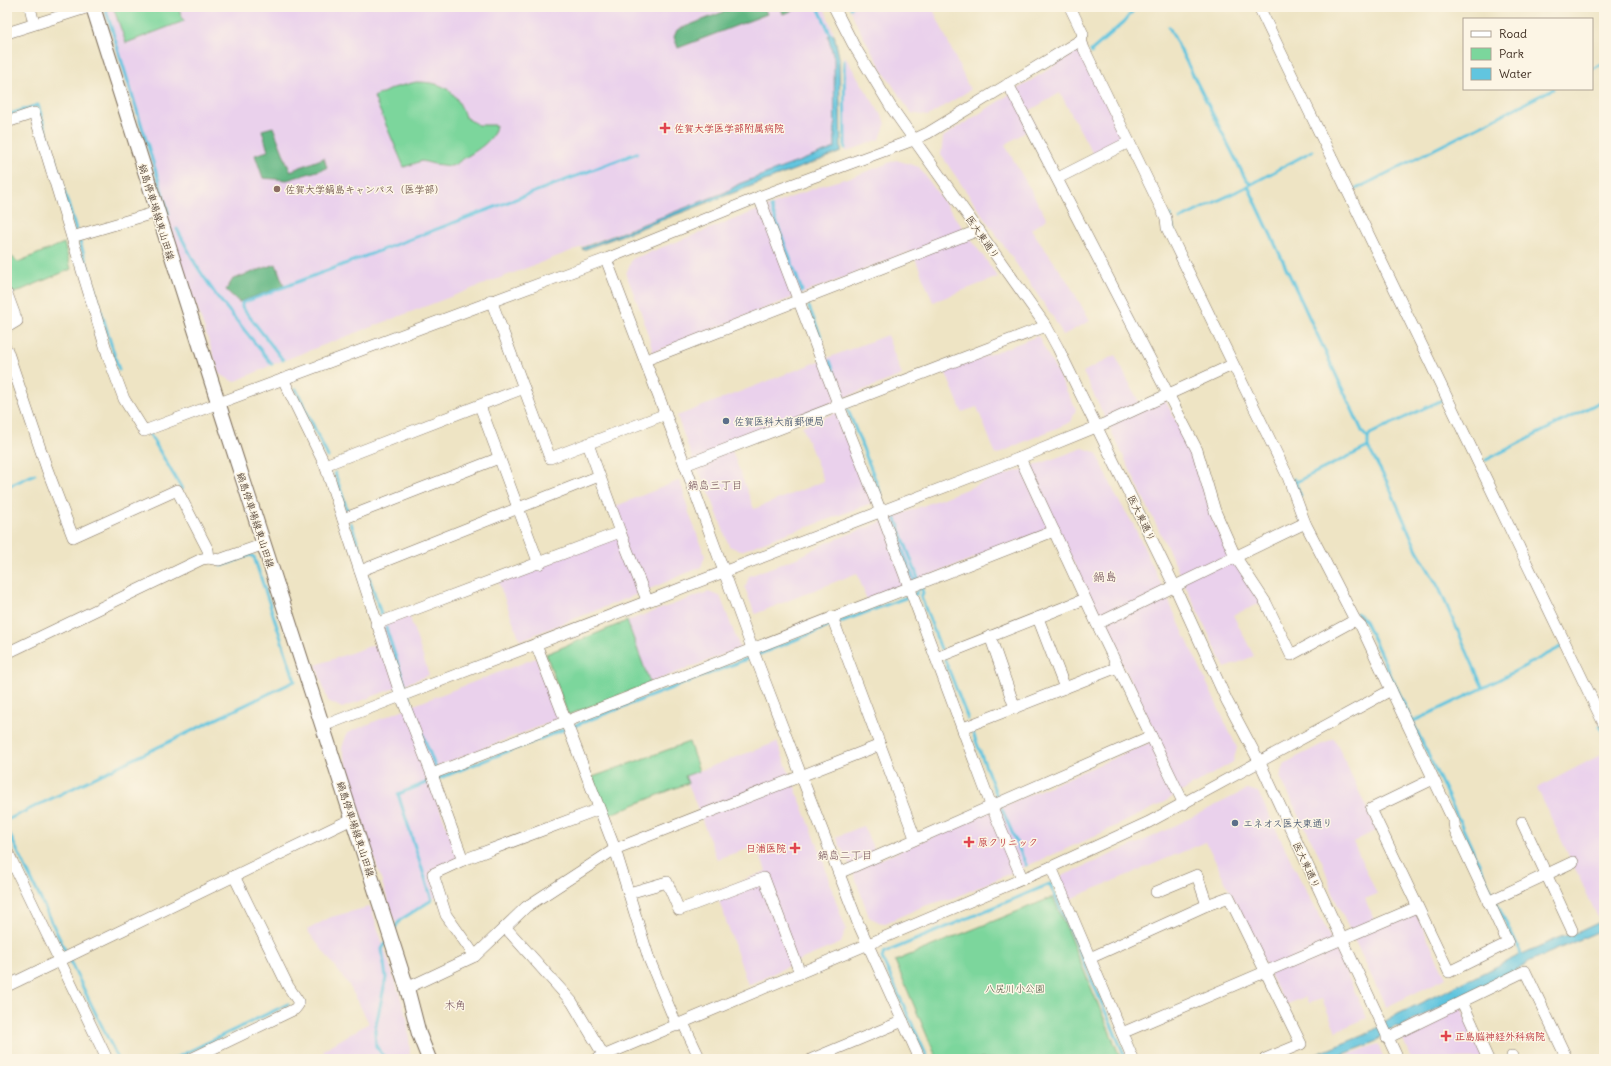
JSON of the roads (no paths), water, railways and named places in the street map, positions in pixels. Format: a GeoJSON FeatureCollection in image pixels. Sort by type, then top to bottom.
{"type":"FeatureCollection","features":[{"type":"Feature","properties":{"kind":"main road","name":"鍋島停車場線東山田線"},"geometry":{"type":"LineString","coordinates":[[93,7],[157,212],[407,988],[419,1034],[429,1059]]}},
{"type":"Feature","properties":{"kind":"main road","name":"鍋島停車場線東山田線"},"geometry":{"type":"LineString","coordinates":[[417,1059],[419,1034]]}},
{"type":"Feature","properties":{"kind":"street"},"geometry":{"type":"LineString","coordinates":[[30,7],[34,24]]}},
{"type":"Feature","properties":{"kind":"street"},"geometry":{"type":"LineString","coordinates":[[7,33],[89,7]]}},
{"type":"Feature","properties":{"kind":"street","name":"医大東通り"},"geometry":{"type":"LineString","coordinates":[[834,7],[852,44],[887,101],[913,140],[979,230],[1046,326],[1098,426],[1227,701],[1260,763],[1398,1059]]}},
{"type":"Feature","properties":{"kind":"street"},"geometry":{"type":"LineString","coordinates":[[1070,7],[1083,34],[1081,40],[1084,49],[1166,218],[1167,228],[1232,365],[1288,478],[1305,523],[1355,620],[1361,626],[1454,822],[1455,830],[1492,900],[1508,943],[1449,972],[1371,809],[1433,779]]}},
{"type":"Feature","properties":{"kind":"street"},"geometry":{"type":"LineString","coordinates":[[1259,7],[1604,724]]}},
{"type":"Feature","properties":{"kind":"street"},"geometry":{"type":"LineString","coordinates":[[7,122],[34,114],[109,359],[124,399],[144,431],[491,300],[606,259],[758,197],[913,140],[928,133],[1081,40]]}},
{"type":"Feature","properties":{"kind":"street"},"geometry":{"type":"LineString","coordinates":[[1008,84],[1058,178],[1197,450],[1215,511],[1235,556],[1266,603],[1291,655],[1355,620]]}},
{"type":"Feature","properties":{"kind":"street"},"geometry":{"type":"LineString","coordinates":[[1058,178],[1129,142]]}},
{"type":"Feature","properties":{"kind":"street"},"geometry":{"type":"LineString","coordinates":[[758,197],[881,512],[914,589],[936,658],[992,805],[1022,878]]}},
{"type":"Feature","properties":{"kind":"street"},"geometry":{"type":"LineString","coordinates":[[72,237],[157,212]]}},
{"type":"Feature","properties":{"kind":"street"},"geometry":{"type":"LineString","coordinates":[[646,360],[979,230]]}},
{"type":"Feature","properties":{"kind":"street"},"geometry":{"type":"LineString","coordinates":[[606,259],[646,360],[754,653],[858,923],[869,944],[920,1059]]}},
{"type":"Feature","properties":{"kind":"street"},"geometry":{"type":"LineString","coordinates":[[7,294],[17,321],[7,327]]}},
{"type":"Feature","properties":{"kind":"street"},"geometry":{"type":"LineString","coordinates":[[491,300],[550,458],[666,414]]}},
{"type":"Feature","properties":{"kind":"street"},"geometry":{"type":"LineString","coordinates":[[685,465],[1046,326]]}},
{"type":"Feature","properties":{"kind":"street"},"geometry":{"type":"LineString","coordinates":[[7,350],[47,469],[73,537],[177,490],[208,550],[209,558]]}},
{"type":"Feature","properties":{"kind":"street"},"geometry":{"type":"LineString","coordinates":[[323,726],[647,600],[724,572],[1020,458],[1098,426],[1232,365]]}},
{"type":"Feature","properties":{"kind":"street"},"geometry":{"type":"LineString","coordinates":[[283,379],[325,466],[344,518],[376,624],[401,696],[463,860]]}},
{"type":"Feature","properties":{"kind":"street"},"geometry":{"type":"LineString","coordinates":[[325,466],[524,388]]}},
{"type":"Feature","properties":{"kind":"street"},"geometry":{"type":"LineString","coordinates":[[480,406],[539,564]]}},
{"type":"Feature","properties":{"kind":"street"},"geometry":{"type":"LineString","coordinates":[[588,444],[647,600]]}},
{"type":"Feature","properties":{"kind":"street"},"geometry":{"type":"LineString","coordinates":[[344,518],[499,458]]}},
{"type":"Feature","properties":{"kind":"street"},"geometry":{"type":"LineString","coordinates":[[1020,458],[1097,624],[1184,804]]}},
{"type":"Feature","properties":{"kind":"street"},"geometry":{"type":"LineString","coordinates":[[360,571],[599,476]]}},
{"type":"Feature","properties":{"kind":"street"},"geometry":{"type":"LineString","coordinates":[[1097,624],[1305,523]]}},
{"type":"Feature","properties":{"kind":"street"},"geometry":{"type":"LineString","coordinates":[[433,778],[834,622],[1054,531]]}},
{"type":"Feature","properties":{"kind":"street"},"geometry":{"type":"LineString","coordinates":[[376,624],[539,564],[620,532]]}},
{"type":"Feature","properties":{"kind":"street"},"geometry":{"type":"LineString","coordinates":[[7,653],[202,559],[209,558],[219,560],[264,544]]}},
{"type":"Feature","properties":{"kind":"street"},"geometry":{"type":"LineString","coordinates":[[936,658],[1086,599]]}},
{"type":"Feature","properties":{"kind":"street"},"geometry":{"type":"LineString","coordinates":[[1038,618],[1065,688]]}},
{"type":"Feature","properties":{"kind":"street"},"geometry":{"type":"LineString","coordinates":[[834,622],[914,838]]}},
{"type":"Feature","properties":{"kind":"street"},"geometry":{"type":"LineString","coordinates":[[990,636],[1015,708]]}},
{"type":"Feature","properties":{"kind":"street"},"geometry":{"type":"LineString","coordinates":[[536,644],[615,849],[649,959],[680,1024],[700,1059]]}},
{"type":"Feature","properties":{"kind":"street"},"geometry":{"type":"LineString","coordinates":[[963,728],[1118,667]]}},
{"type":"Feature","properties":{"kind":"street"},"geometry":{"type":"LineString","coordinates":[[506,928],[572,1002],[600,1057],[1051,867],[1149,822],[1260,763],[1391,690]]}},
{"type":"Feature","properties":{"kind":"street"},"geometry":{"type":"LineString","coordinates":[[839,873],[914,838],[1151,736]]}},
{"type":"Feature","properties":{"kind":"street"},"geometry":{"type":"LineString","coordinates":[[407,988],[475,956],[506,928],[526,907],[615,849],[880,745]]}},
{"type":"Feature","properties":{"kind":"street"},"geometry":{"type":"LineString","coordinates":[[475,956],[446,915],[433,874],[463,860],[599,808]]}},
{"type":"Feature","properties":{"kind":"street"},"geometry":{"type":"LineString","coordinates":[[7,986],[352,819]]}},
{"type":"Feature","properties":{"kind":"street"},"geometry":{"type":"LineString","coordinates":[[1522,822],[1572,930]]}},
{"type":"Feature","properties":{"kind":"street"},"geometry":{"type":"LineString","coordinates":[[7,851],[107,1059]]}},
{"type":"Feature","properties":{"kind":"street"},"geometry":{"type":"LineString","coordinates":[[1492,900],[1573,862]]}},
{"type":"Feature","properties":{"kind":"street"},"geometry":{"type":"LineString","coordinates":[[1051,867],[1133,1059]]}},
{"type":"Feature","properties":{"kind":"street"},"geometry":{"type":"LineString","coordinates":[[1156,892],[1197,875],[1208,905]]}},
{"type":"Feature","properties":{"kind":"street"},"geometry":{"type":"LineString","coordinates":[[191,1059],[295,1009],[298,1005],[298,1001],[288,986],[234,876]]}},
{"type":"Feature","properties":{"kind":"street"},"geometry":{"type":"LineString","coordinates":[[629,893],[667,882],[679,910],[764,878],[800,973]]}},
{"type":"Feature","properties":{"kind":"street"},"geometry":{"type":"LineString","coordinates":[[1090,958],[1229,897],[1300,1044],[1265,1059]]}},
{"type":"Feature","properties":{"kind":"street"},"geometry":{"type":"LineString","coordinates":[[1122,1033],[1417,907]]}},
{"type":"Feature","properties":{"kind":"street"},"geometry":{"type":"LineString","coordinates":[[1387,1037],[1525,971],[1567,1059]]}},
{"type":"Feature","properties":{"kind":"street"},"geometry":{"type":"LineString","coordinates":[[1462,1002],[1488,1059]]}},
{"type":"Feature","properties":{"kind":"street"},"geometry":{"type":"LineString","coordinates":[[812,1059],[903,1021]]}},
{"type":"Feature","properties":{"kind":"water"},"geometry":{"type":"Polygon","coordinates":[[[834,34],[839,57],[841,152],[583,250],[582,248],[726,192],[739,184],[835,148],[834,58],[828,36],[834,34]]]}},
{"type":"Feature","properties":{"kind":"water"},"geometry":{"type":"Polygon","coordinates":[[[1604,920],[1604,929],[1528,962],[1526,965],[1399,1027],[1395,1026],[1375,1042],[1331,1059],[1305,1059],[1369,1033],[1398,1014],[1520,955],[1558,938],[1581,931],[1604,920]]]}},
{"type":"Feature","properties":{"kind":"waterway"},"geometry":{"type":"LineString","coordinates":[[105,7],[169,214]]}},
{"type":"Feature","properties":{"kind":"waterway"},"geometry":{"type":"LineString","coordinates":[[818,7],[832,38]]}},
{"type":"Feature","properties":{"kind":"waterway"},"geometry":{"type":"LineString","coordinates":[[1092,53],[1091,51],[1124,22],[1136,7]]}},
{"type":"Feature","properties":{"kind":"waterway"},"geometry":{"type":"LineString","coordinates":[[1169,27],[1245,178],[1251,184]]}},
{"type":"Feature","properties":{"kind":"waterway"},"geometry":{"type":"LineString","coordinates":[[844,61],[845,148]]}},
{"type":"Feature","properties":{"kind":"waterway"},"geometry":{"type":"LineString","coordinates":[[1593,68],[1604,63]]}},
{"type":"Feature","properties":{"kind":"waterway"},"geometry":{"type":"LineString","coordinates":[[1356,189],[1551,90]]}},
{"type":"Feature","properties":{"kind":"waterway"},"geometry":{"type":"LineString","coordinates":[[7,115],[38,105],[76,230]]}},
{"type":"Feature","properties":{"kind":"waterway"},"geometry":{"type":"LineString","coordinates":[[1180,219],[1248,186],[1312,151]]}},
{"type":"Feature","properties":{"kind":"waterway"},"geometry":{"type":"LineString","coordinates":[[283,360],[242,307],[242,303],[637,153]]}},
{"type":"Feature","properties":{"kind":"waterway"},"geometry":{"type":"LineString","coordinates":[[1248,186],[1363,433],[1368,438]]}},
{"type":"Feature","properties":{"kind":"waterway"},"geometry":{"type":"LineString","coordinates":[[771,207],[802,291]]}},
{"type":"Feature","properties":{"kind":"waterway"},"geometry":{"type":"LineString","coordinates":[[1170,215],[1174,233]]}},
{"type":"Feature","properties":{"kind":"waterway"},"geometry":{"type":"LineString","coordinates":[[177,229],[196,265],[216,295],[272,364]]}},
{"type":"Feature","properties":{"kind":"waterway"},"geometry":{"type":"LineString","coordinates":[[80,242],[119,370]]}},
{"type":"Feature","properties":{"kind":"waterway"},"geometry":{"type":"LineString","coordinates":[[809,307],[822,339]]}},
{"type":"Feature","properties":{"kind":"waterway"},"geometry":{"type":"LineString","coordinates":[[7,320],[11,318],[11,316]]}},
{"type":"Feature","properties":{"kind":"waterway"},"geometry":{"type":"LineString","coordinates":[[830,361],[842,395]]}},
{"type":"Feature","properties":{"kind":"waterway"},"geometry":{"type":"LineString","coordinates":[[296,389],[328,457]]}},
{"type":"Feature","properties":{"kind":"waterway"},"geometry":{"type":"LineString","coordinates":[[1296,482],[1368,447],[1368,438],[1370,434],[1444,399]]}},
{"type":"Feature","properties":{"kind":"waterway"},"geometry":{"type":"LineString","coordinates":[[1486,460],[1604,400]]}},
{"type":"Feature","properties":{"kind":"waterway"},"geometry":{"type":"LineString","coordinates":[[848,410],[881,494]]}},
{"type":"Feature","properties":{"kind":"waterway"},"geometry":{"type":"LineString","coordinates":[[149,433],[182,489]]}},
{"type":"Feature","properties":{"kind":"waterway"},"geometry":{"type":"LineString","coordinates":[[1368,447],[1387,482],[1417,550],[1439,588],[1483,688]]}},
{"type":"Feature","properties":{"kind":"waterway"},"geometry":{"type":"LineString","coordinates":[[335,473],[347,510]]}},
{"type":"Feature","properties":{"kind":"waterway"},"geometry":{"type":"LineString","coordinates":[[7,487],[35,474]]}},
{"type":"Feature","properties":{"kind":"waterway"},"geometry":{"type":"LineString","coordinates":[[1294,479],[1301,496]]}},
{"type":"Feature","properties":{"kind":"waterway"},"geometry":{"type":"LineString","coordinates":[[896,519],[919,581]]}},
{"type":"Feature","properties":{"kind":"waterway"},"geometry":{"type":"LineString","coordinates":[[351,523],[364,561]]}},
{"type":"Feature","properties":{"kind":"waterway"},"geometry":{"type":"LineString","coordinates":[[837,623],[916,594],[918,590],[892,523]]}},
{"type":"Feature","properties":{"kind":"waterway"},"geometry":{"type":"LineString","coordinates":[[7,820],[295,681],[254,557],[250,555],[221,566]]}},
{"type":"Feature","properties":{"kind":"waterway"},"geometry":{"type":"LineString","coordinates":[[369,577],[381,614]]}},
{"type":"Feature","properties":{"kind":"waterway"},"geometry":{"type":"LineString","coordinates":[[921,586],[923,593],[921,597],[941,649]]}},
{"type":"Feature","properties":{"kind":"waterway"},"geometry":{"type":"LineString","coordinates":[[1357,613],[1365,621],[1494,897]]}},
{"type":"Feature","properties":{"kind":"waterway"},"geometry":{"type":"LineString","coordinates":[[757,655],[832,625]]}},
{"type":"Feature","properties":{"kind":"waterway"},"geometry":{"type":"LineString","coordinates":[[386,628],[414,712],[436,769]]}},
{"type":"Feature","properties":{"kind":"waterway"},"geometry":{"type":"LineString","coordinates":[[1412,722],[1483,688],[1563,646]]}},
{"type":"Feature","properties":{"kind":"waterway"},"geometry":{"type":"LineString","coordinates":[[571,727],[752,657]]}},
{"type":"Feature","properties":{"kind":"waterway"},"geometry":{"type":"LineString","coordinates":[[945,660],[968,719]]}},
{"type":"Feature","properties":{"kind":"waterway"},"geometry":{"type":"LineString","coordinates":[[1600,726],[1604,735]]}},
{"type":"Feature","properties":{"kind":"waterway"},"geometry":{"type":"LineString","coordinates":[[437,779],[565,729]]}},
{"type":"Feature","properties":{"kind":"waterway"},"geometry":{"type":"LineString","coordinates":[[973,733],[997,796]]}},
{"type":"Feature","properties":{"kind":"waterway"},"geometry":{"type":"LineString","coordinates":[[393,931],[400,920],[432,900],[398,794],[431,781]]}},
{"type":"Feature","properties":{"kind":"waterway"},"geometry":{"type":"LineString","coordinates":[[1002,809],[1026,865]]}},
{"type":"Feature","properties":{"kind":"waterway"},"geometry":{"type":"LineString","coordinates":[[7,829],[66,952]]}},
{"type":"Feature","properties":{"kind":"waterway"},"geometry":{"type":"LineString","coordinates":[[928,1059],[882,958],[884,953],[1050,884],[1126,1059]]}},
{"type":"Feature","properties":{"kind":"waterway"},"geometry":{"type":"LineString","coordinates":[[1496,902],[1522,956]]}},
{"type":"Feature","properties":{"kind":"waterway"},"geometry":{"type":"LineString","coordinates":[[386,1059],[376,1046],[375,1030],[386,978],[382,949],[387,941]]}},
{"type":"Feature","properties":{"kind":"waterway"},"geometry":{"type":"LineString","coordinates":[[70,961],[118,1059]]}},
{"type":"Feature","properties":{"kind":"waterway"},"geometry":{"type":"LineString","coordinates":[[173,1059],[288,1004]]}},
{"type":"Feature","properties":{"kind":"waterway"},"geometry":{"type":"LineString","coordinates":[[683,1038],[692,1059]]}},
{"type":"Feature","properties":{"kind":"place","name":"佐賀大学医学部附属病院"},"geometry":{"type":"Point","coordinates":[665,128]}},
{"type":"Feature","properties":{"kind":"place","name":"佐賀大学鍋島キャンパス（医学部）"},"geometry":{"type":"Point","coordinates":[277,189]}},
{"type":"Feature","properties":{"kind":"place","name":"佐賀医科大前郵便局"},"geometry":{"type":"Point","coordinates":[726,421]}},
{"type":"Feature","properties":{"kind":"place","name":"エネオス医大東通り"},"geometry":{"type":"Point","coordinates":[1235,823]}},
{"type":"Feature","properties":{"kind":"place","name":"原クリニック"},"geometry":{"type":"Point","coordinates":[969,842]}},
{"type":"Feature","properties":{"kind":"place","name":"日浦医院"},"geometry":{"type":"Point","coordinates":[795,848]}},
{"type":"Feature","properties":{"kind":"place","name":"正島脳神経外科病院"},"geometry":{"type":"Point","coordinates":[1446,1036]}},
{"type":"Feature","properties":{"kind":"district","name":"鍋島三丁目"},"geometry":{"type":"Point","coordinates":[715,485]}},
{"type":"Feature","properties":{"kind":"district","name":"鍋島"},"geometry":{"type":"Point","coordinates":[1105,577]}},
{"type":"Feature","properties":{"kind":"district","name":"鍋島二丁目"},"geometry":{"type":"Point","coordinates":[845,855]}},
{"type":"Feature","properties":{"kind":"district","name":"木角"},"geometry":{"type":"Point","coordinates":[455,1005]}},
{"type":"Feature","properties":{"kind":"park label","name":"八尻川小公園"},"geometry":{"type":"Point","coordinates":[1015,988]}}]}
